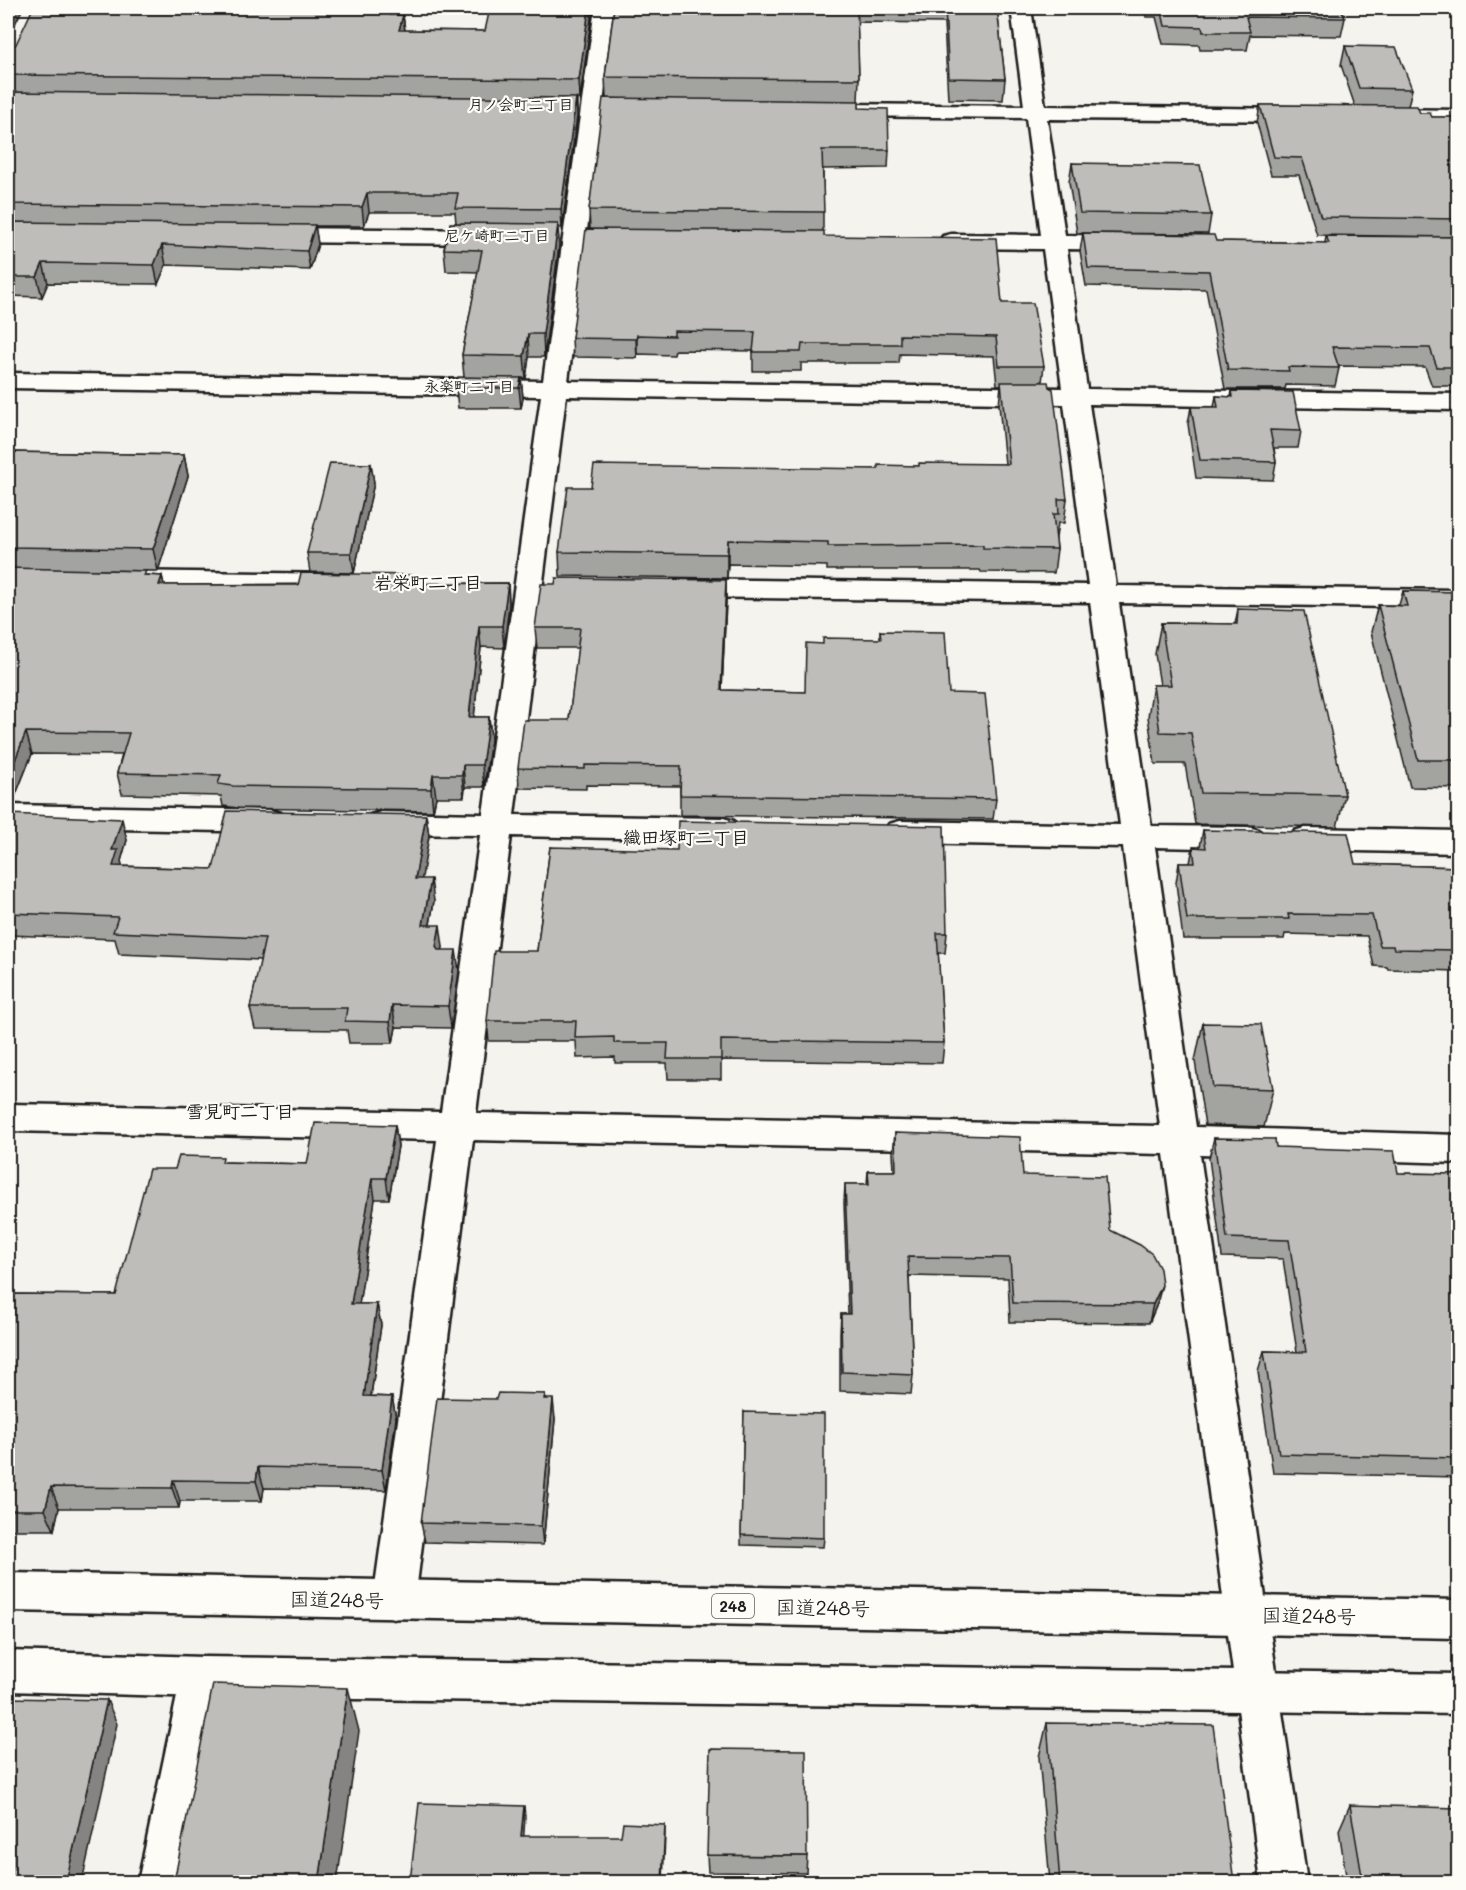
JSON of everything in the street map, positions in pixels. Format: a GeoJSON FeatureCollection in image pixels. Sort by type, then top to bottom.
{"type":"FeatureCollection","features":[{"type":"Feature","properties":{"kind":"main road"},"geometry":{"type":"LineString","coordinates":[[394,1600],[605,8]]}},
{"type":"Feature","properties":{"kind":"main road"},"geometry":{"type":"LineString","coordinates":[[1021,8],[1284,1882]]}},
{"type":"Feature","properties":{"kind":"main road"},"geometry":{"type":"LineString","coordinates":[[825,110],[1329,115]]}},
{"type":"Feature","properties":{"kind":"main road"},"geometry":{"type":"LineString","coordinates":[[1365,115],[1458,116]]}},
{"type":"Feature","properties":{"kind":"main road"},"geometry":{"type":"LineString","coordinates":[[255,235],[515,237]]}},
{"type":"Feature","properties":{"kind":"main road"},"geometry":{"type":"LineString","coordinates":[[934,241],[1149,243]]}},
{"type":"Feature","properties":{"kind":"main road"},"geometry":{"type":"LineString","coordinates":[[8,380],[1458,402]]}},
{"type":"Feature","properties":{"kind":"main road"},"geometry":{"type":"LineString","coordinates":[[90,580],[375,584]]}},
{"type":"Feature","properties":{"kind":"main road"},"geometry":{"type":"LineString","coordinates":[[660,588],[1458,598]]}},
{"type":"Feature","properties":{"kind":"main road"},"geometry":{"type":"LineString","coordinates":[[8,816],[294,821]]}},
{"type":"Feature","properties":{"kind":"main road"},"geometry":{"type":"LineString","coordinates":[[354,822],[746,829]]}},
{"type":"Feature","properties":{"kind":"main road"},"geometry":{"type":"LineString","coordinates":[[876,831],[1458,842]]}},
{"type":"Feature","properties":{"kind":"main road"},"geometry":{"type":"LineString","coordinates":[[8,1118],[1179,1140],[1458,1149]]}},
{"type":"Feature","properties":{"kind":"main road","name":"国道248号"},"geometry":{"type":"LineString","coordinates":[[8,1592],[1458,1619]]}},
{"type":"Feature","properties":{"kind":"main road"},"geometry":{"type":"LineString","coordinates":[[8,1671],[203,1677],[1458,1694]]}},
{"type":"Feature","properties":{"kind":"main road"},"geometry":{"type":"LineString","coordinates":[[161,1882],[203,1677]]}},
{"type":"Feature","properties":{"kind":"building"},"geometry":{"type":"Polygon","coordinates":[[[33,8],[392,8],[390,15],[403,15],[399,30],[485,31],[490,8],[589,8],[579,80],[8,75],[8,50],[16,44],[33,8]]]}},
{"type":"Feature","properties":{"kind":"building"},"geometry":{"type":"Polygon","coordinates":[[[614,8],[857,8],[859,79],[605,77],[614,8]]]}},
{"type":"Feature","properties":{"kind":"building"},"geometry":{"type":"Polygon","coordinates":[[[945,8],[997,8],[1005,79],[949,78],[945,8]]]}},
{"type":"Feature","properties":{"kind":"building"},"geometry":{"type":"Polygon","coordinates":[[[1161,8],[1341,8],[1345,18],[1246,17],[1250,32],[1203,32],[1202,27],[1165,26],[1161,8]]]}},
{"type":"Feature","properties":{"kind":"building"},"geometry":{"type":"Polygon","coordinates":[[[1345,46],[1396,47],[1412,89],[1359,88],[1345,46]]]}},
{"type":"Feature","properties":{"kind":"building"},"geometry":{"type":"Polygon","coordinates":[[[8,92],[576,98],[561,209],[455,208],[458,193],[367,193],[362,207],[8,204],[8,92]]]}},
{"type":"Feature","properties":{"kind":"building"},"geometry":{"type":"Polygon","coordinates":[[[603,98],[859,101],[859,108],[888,109],[889,150],[822,150],[824,212],[589,210],[603,98]]]}},
{"type":"Feature","properties":{"kind":"building"},"geometry":{"type":"Polygon","coordinates":[[[1260,105],[1417,106],[1420,113],[1430,113],[1432,117],[1458,117],[1458,219],[1321,217],[1302,158],[1274,157],[1260,105]]]}},
{"type":"Feature","properties":{"kind":"building"},"geometry":{"type":"Polygon","coordinates":[[[1072,163],[1200,165],[1211,215],[1080,213],[1072,163]]]}},
{"type":"Feature","properties":{"kind":"building"},"geometry":{"type":"Polygon","coordinates":[[[8,222],[315,225],[307,251],[162,245],[154,265],[43,263],[37,277],[8,277],[8,222]]]}},
{"type":"Feature","properties":{"kind":"building"},"geometry":{"type":"Polygon","coordinates":[[[450,223],[558,224],[543,334],[528,334],[524,356],[462,355],[482,250],[444,249],[450,223]]]}},
{"type":"Feature","properties":{"kind":"building"},"geometry":{"type":"Polygon","coordinates":[[[586,229],[824,231],[824,236],[996,238],[1002,303],[1033,303],[1044,366],[999,366],[996,337],[900,335],[900,344],[802,344],[801,352],[753,352],[755,332],[674,331],[674,336],[637,335],[636,339],[572,338],[586,229]]]}},
{"type":"Feature","properties":{"kind":"building"},"geometry":{"type":"Polygon","coordinates":[[[1083,233],[1214,235],[1216,241],[1329,243],[1326,236],[1458,237],[1458,367],[1437,367],[1430,348],[1332,347],[1339,368],[1288,367],[1289,371],[1228,370],[1209,271],[1088,268],[1083,233]]]}},
{"type":"Feature","properties":{"kind":"building"},"geometry":{"type":"Polygon","coordinates":[[[458,377],[521,378],[519,388],[456,388],[458,377]]]}},
{"type":"Feature","properties":{"kind":"building"},"geometry":{"type":"Polygon","coordinates":[[[1001,382],[1048,382],[1049,387],[1053,389],[1067,499],[1058,499],[1059,514],[1053,514],[1057,549],[983,548],[983,545],[828,546],[828,542],[728,540],[727,554],[559,552],[568,487],[591,487],[594,465],[878,469],[878,465],[919,466],[919,463],[1009,464],[1001,382]]]}},
{"type":"Feature","properties":{"kind":"building"},"geometry":{"type":"Polygon","coordinates":[[[1232,391],[1293,392],[1301,431],[1270,430],[1276,462],[1200,460],[1191,407],[1218,407],[1216,396],[1233,397],[1232,391]]]}},
{"type":"Feature","properties":{"kind":"building"},"geometry":{"type":"Polygon","coordinates":[[[8,452],[184,455],[153,549],[8,547],[8,452]]]}},
{"type":"Feature","properties":{"kind":"building"},"geometry":{"type":"Polygon","coordinates":[[[330,463],[371,464],[351,553],[307,553],[330,463]]]}},
{"type":"Feature","properties":{"kind":"building"},"geometry":{"type":"Polygon","coordinates":[[[8,568],[146,571],[144,575],[162,576],[159,585],[298,585],[301,573],[411,575],[409,584],[508,583],[502,626],[479,626],[469,717],[489,717],[482,765],[463,765],[462,775],[433,775],[431,789],[233,786],[218,784],[221,775],[117,773],[129,733],[26,732],[8,778],[8,568]]]}},
{"type":"Feature","properties":{"kind":"building"},"geometry":{"type":"Polygon","coordinates":[[[556,578],[726,580],[721,690],[805,692],[806,643],[823,644],[823,638],[881,639],[880,631],[945,632],[949,693],[985,694],[996,799],[680,795],[681,766],[585,765],[585,769],[518,768],[524,720],[569,720],[580,628],[535,628],[541,584],[555,584],[556,578]]]}},
{"type":"Feature","properties":{"kind":"building"},"geometry":{"type":"Polygon","coordinates":[[[1403,591],[1458,592],[1458,760],[1418,760],[1378,605],[1407,606],[1403,591]]]}},
{"type":"Feature","properties":{"kind":"building"},"geometry":{"type":"Polygon","coordinates":[[[1238,609],[1304,611],[1345,795],[1201,793],[1191,733],[1160,732],[1153,685],[1171,685],[1161,623],[1237,624],[1238,609]]]}},
{"type":"Feature","properties":{"kind":"building"},"geometry":{"type":"Polygon","coordinates":[[[227,811],[426,815],[415,879],[431,879],[423,925],[440,925],[436,947],[438,950],[456,950],[448,1006],[392,1005],[390,1022],[345,1021],[347,1008],[250,1008],[265,938],[113,932],[118,917],[8,913],[8,814],[122,819],[112,850],[118,850],[113,866],[213,869],[227,811]]]}},
{"type":"Feature","properties":{"kind":"building"},"geometry":{"type":"Polygon","coordinates":[[[678,821],[944,826],[947,933],[937,933],[944,1043],[721,1040],[721,1059],[667,1059],[668,1043],[614,1043],[614,1037],[575,1038],[576,1021],[487,1021],[494,951],[537,951],[550,847],[677,850],[678,821]]]}},
{"type":"Feature","properties":{"kind":"building"},"geometry":{"type":"Polygon","coordinates":[[[1203,830],[1348,833],[1355,864],[1458,867],[1458,950],[1394,949],[1393,946],[1380,946],[1372,915],[1288,914],[1289,919],[1187,919],[1179,863],[1195,863],[1193,847],[1206,848],[1203,830]]]}},
{"type":"Feature","properties":{"kind":"building"},"geometry":{"type":"Polygon","coordinates":[[[1203,1023],[1261,1024],[1273,1089],[1213,1087],[1203,1023]]]}},
{"type":"Feature","properties":{"kind":"building"},"geometry":{"type":"Polygon","coordinates":[[[315,1123],[395,1125],[386,1178],[372,1178],[351,1304],[377,1304],[364,1396],[392,1397],[382,1470],[258,1467],[256,1481],[173,1480],[172,1488],[51,1487],[45,1510],[8,1510],[8,1294],[116,1295],[149,1169],[175,1169],[179,1156],[223,1157],[222,1162],[307,1164],[315,1123]]]}},
{"type":"Feature","properties":{"kind":"building"},"geometry":{"type":"Polygon","coordinates":[[[895,1133],[1020,1137],[1023,1175],[1105,1177],[1110,1230],[1140,1245],[1152,1254],[1160,1269],[1162,1285],[1153,1304],[1013,1303],[1010,1258],[908,1257],[913,1375],[842,1372],[841,1314],[850,1314],[845,1184],[869,1184],[868,1171],[896,1171],[895,1133]]]}},
{"type":"Feature","properties":{"kind":"building"},"geometry":{"type":"Polygon","coordinates":[[[1214,1138],[1275,1139],[1276,1147],[1394,1151],[1398,1173],[1458,1174],[1458,1458],[1279,1454],[1264,1351],[1306,1352],[1289,1240],[1227,1238],[1214,1138]]]}},
{"type":"Feature","properties":{"kind":"building"},"geometry":{"type":"Polygon","coordinates":[[[498,1393],[545,1394],[544,1399],[553,1399],[541,1526],[421,1523],[437,1398],[496,1399],[498,1393]]]}},
{"type":"Feature","properties":{"kind":"building"},"geometry":{"type":"Polygon","coordinates":[[[744,1412],[824,1414],[824,1538],[741,1535],[744,1412]]]}},
{"type":"Feature","properties":{"kind":"building"},"geometry":{"type":"Polygon","coordinates":[[[213,1684],[348,1688],[319,1882],[174,1882],[213,1684]]]}},
{"type":"Feature","properties":{"kind":"building"},"geometry":{"type":"Polygon","coordinates":[[[8,1698],[107,1700],[66,1882],[8,1882],[8,1698]]]}},
{"type":"Feature","properties":{"kind":"building"},"geometry":{"type":"Polygon","coordinates":[[[1047,1723],[1213,1725],[1234,1882],[1060,1882],[1047,1723]]]}},
{"type":"Feature","properties":{"kind":"building"},"geometry":{"type":"Polygon","coordinates":[[[710,1749],[806,1750],[807,1856],[707,1855],[710,1749]]]}},
{"type":"Feature","properties":{"kind":"building"},"geometry":{"type":"Polygon","coordinates":[[[419,1803],[524,1806],[521,1836],[621,1836],[623,1823],[665,1825],[662,1882],[410,1882],[419,1803]]]}},
{"type":"Feature","properties":{"kind":"building"},"geometry":{"type":"Polygon","coordinates":[[[1350,1805],[1458,1808],[1458,1882],[1363,1882],[1350,1805]]]}},
{"type":"Feature","properties":{"kind":"district","name":"月ノ会町二丁目"},"geometry":{"type":"Point","coordinates":[521,104]}},
{"type":"Feature","properties":{"kind":"district","name":"尼ケ崎町二丁目"},"geometry":{"type":"Point","coordinates":[497,235]}},
{"type":"Feature","properties":{"kind":"district","name":"永楽町二丁目"},"geometry":{"type":"Point","coordinates":[469,386]}},
{"type":"Feature","properties":{"kind":"district","name":"岩栄町二丁目"},"geometry":{"type":"Point","coordinates":[428,582]}},
{"type":"Feature","properties":{"kind":"district","name":"織田塚町二丁目"},"geometry":{"type":"Point","coordinates":[686,837]}},
{"type":"Feature","properties":{"kind":"district","name":"雪見町二丁目"},"geometry":{"type":"Point","coordinates":[240,1111]}}]}
